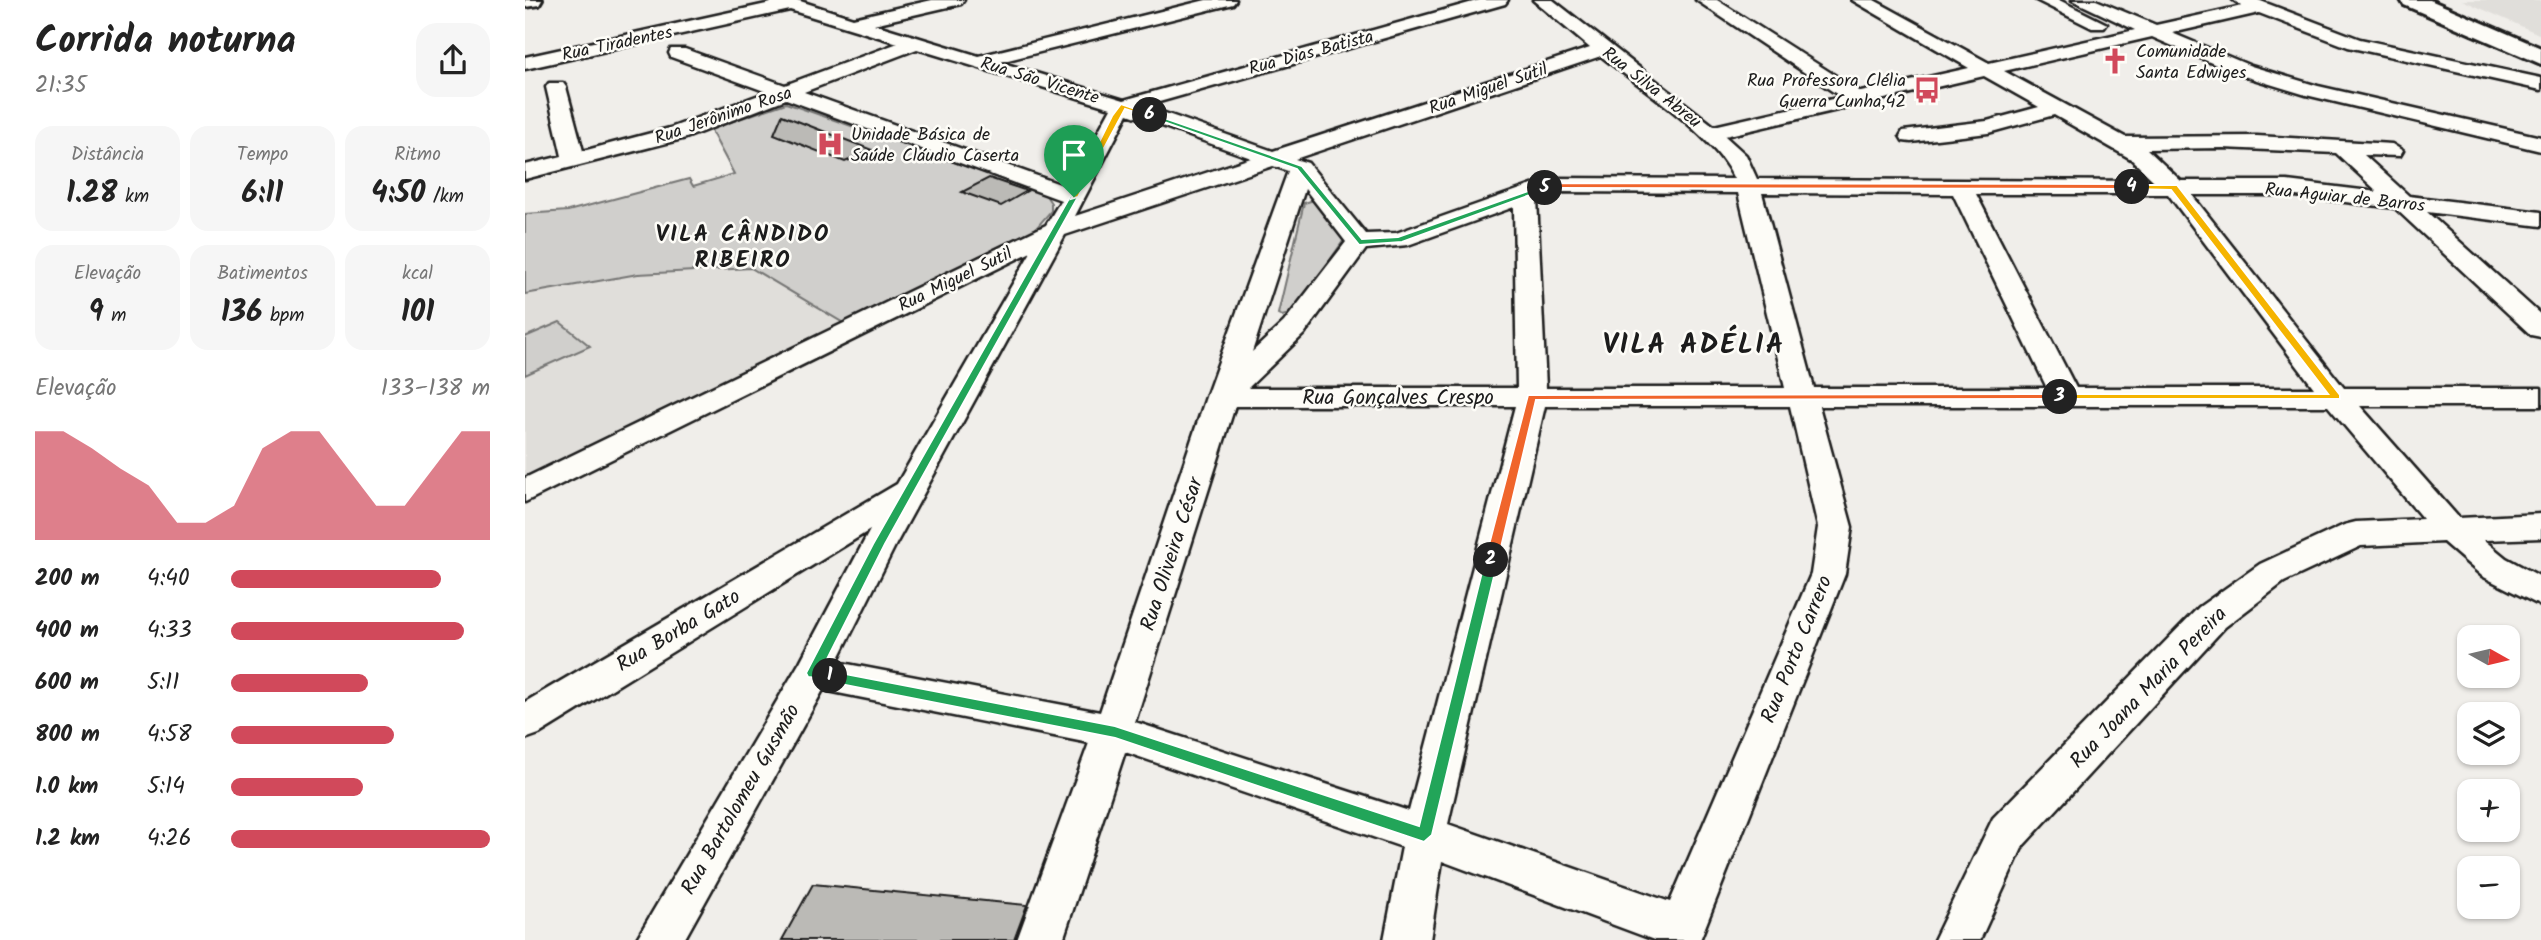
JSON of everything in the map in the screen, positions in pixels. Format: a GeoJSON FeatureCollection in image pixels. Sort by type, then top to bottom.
{"type":"FeatureCollection","features":[{"type":"Feature","properties":{"kind":"main road"},"geometry":{"type":"LineString","coordinates":[[525,1],[531,0]]}},
{"type":"Feature","properties":{"kind":"main road"},"geometry":{"type":"LineString","coordinates":[[2413,0],[2541,57]]}},
{"type":"Feature","properties":{"kind":"main road"},"geometry":{"type":"LineString","coordinates":[[2440,0],[2541,44]]}},
{"type":"Feature","properties":{"kind":"street"},"geometry":{"type":"LineString","coordinates":[[854,23],[955,0]]}},
{"type":"Feature","properties":{"kind":"street"},"geometry":{"type":"LineString","coordinates":[[979,61],[1227,0]]}},
{"type":"Feature","properties":{"kind":"street","name":"Rua Dias Batista"},"geometry":{"type":"LineString","coordinates":[[1124,106],[1499,0]]}},
{"type":"Feature","properties":{"kind":"street","name":"Rua Silva Abreu"},"geometry":{"type":"LineString","coordinates":[[1542,0],[1710,133],[1738,160],[1748,185]]}},
{"type":"Feature","properties":{"kind":"street"},"geometry":{"type":"LineString","coordinates":[[1705,0],[1858,99]]}},
{"type":"Feature","properties":{"kind":"street"},"geometry":{"type":"LineString","coordinates":[[1861,0],[2139,154],[2174,187],[2336,397],[2450,529],[2494,567],[2541,593]]}},
{"type":"Feature","properties":{"kind":"street"},"geometry":{"type":"LineString","coordinates":[[2045,0],[2225,79],[2351,102],[2541,144]]}},
{"type":"Feature","properties":{"kind":"street"},"geometry":{"type":"LineString","coordinates":[[2081,0],[2244,70],[2351,102]]}},
{"type":"Feature","properties":{"kind":"street","name":"Rua São Vicente"},"geometry":{"type":"LineString","coordinates":[[785,2],[1124,106],[1289,163]]}},
{"type":"Feature","properties":{"kind":"street","name":"Rua Tiradentes"},"geometry":{"type":"LineString","coordinates":[[525,63],[785,2]]}},
{"type":"Feature","properties":{"kind":"street"},"geometry":{"type":"LineString","coordinates":[[1710,133],[2158,31],[2251,4],[2355,43],[2537,82]]}},
{"type":"Feature","properties":{"kind":"street","name":"Rua Jerônimo Rosa"},"geometry":{"type":"LineString","coordinates":[[525,172],[678,133],[917,42]]}},
{"type":"Feature","properties":{"kind":"street","name":"Rua Miguel Sutil"},"geometry":{"type":"LineString","coordinates":[[525,491],[1053,231],[1289,163],[1605,49]]}},
{"type":"Feature","properties":{"kind":"street"},"geometry":{"type":"LineString","coordinates":[[678,53],[1074,197]]}},
{"type":"Feature","properties":{"kind":"street"},"geometry":{"type":"LineString","coordinates":[[556,87],[574,160]]}},
{"type":"Feature","properties":{"kind":"street","name":"Rua Bartolomeu Gusmão"},"geometry":{"type":"LineString","coordinates":[[659,940],[813,673],[879,544],[1074,197],[1115,116],[1124,106]]}},
{"type":"Feature","properties":{"kind":"street"},"geometry":{"type":"LineString","coordinates":[[1911,136],[1988,127],[2058,108]]}},
{"type":"Feature","properties":{"kind":"street"},"geometry":{"type":"LineString","coordinates":[[2122,144],[2190,139],[2392,151]]}},
{"type":"Feature","properties":{"kind":"street"},"geometry":{"type":"LineString","coordinates":[[2341,146],[2541,329]]}},
{"type":"Feature","properties":{"kind":"street"},"geometry":{"type":"LineString","coordinates":[[1221,397],[1294,328],[1359,242],[1321,193],[1289,163]]}},
{"type":"Feature","properties":{"kind":"street","name":"Rua Oliveira César"},"geometry":{"type":"LineString","coordinates":[[1040,940],[1115,732],[1221,397],[1290,197],[1289,163]]}},
{"type":"Feature","properties":{"kind":"street","name":"Rua Aguiar de Barros"},"geometry":{"type":"LineString","coordinates":[[1359,242],[1399,240],[1552,185],[2287,188],[2541,219]]}},
{"type":"Feature","properties":{"kind":"street","name":"Rua Porto Carrero"},"geometry":{"type":"LineString","coordinates":[[1680,934],[1828,574],[1835,527],[1748,185]]}},
{"type":"Feature","properties":{"kind":"street"},"geometry":{"type":"LineString","coordinates":[[1961,186],[2066,397]]}},
{"type":"Feature","properties":{"kind":"street"},"geometry":{"type":"LineString","coordinates":[[1290,197],[1307,188],[1321,193]]}},
{"type":"Feature","properties":{"kind":"street"},"geometry":{"type":"LineString","coordinates":[[1407,940],[1424,835],[1532,397],[1525,195]]}},
{"type":"Feature","properties":{"kind":"street"},"geometry":{"type":"LineString","coordinates":[[1247,321],[1294,328]]}},
{"type":"Feature","properties":{"kind":"street","name":"Rua Gonçalves Crespo"},"geometry":{"type":"LineString","coordinates":[[1221,397],[2541,397]]}},
{"type":"Feature","properties":{"kind":"street","name":"Rua Borba Gato"},"geometry":{"type":"LineString","coordinates":[[525,722],[908,492]]}},
{"type":"Feature","properties":{"kind":"street","name":"Rua Joana Maria Pereira"},"geometry":{"type":"LineString","coordinates":[[1957,940],[2008,832],[2212,617],[2272,573],[2356,534],[2541,526]]}},
{"type":"Feature","properties":{"kind":"street"},"geometry":{"type":"LineString","coordinates":[[832,538],[879,544]]}},
{"type":"Feature","properties":{"kind":"street"},"geometry":{"type":"LineString","coordinates":[[813,673],[1115,732],[1424,835],[1680,934]]}},
{"type":"Feature","properties":{"kind":"shaded area"},"geometry":{"type":"Polygon","coordinates":[[[2462,0],[2541,0],[2541,35],[2462,0]]]}},
{"type":"Feature","properties":{"kind":"shaded area"},"geometry":{"type":"Polygon","coordinates":[[[786,103],[1045,194],[1051,203],[1051,211],[1032,233],[847,325],[751,268],[638,274],[525,294],[525,214],[568,211],[689,179],[693,186],[734,174],[710,129],[786,103]]]}},
{"type":"Feature","properties":{"kind":"shaded area"},"geometry":{"type":"Polygon","coordinates":[[[1314,200],[1346,237],[1293,313],[1282,316],[1278,314],[1304,203],[1314,200]]]}},
{"type":"Feature","properties":{"kind":"shaded area"},"geometry":{"type":"Polygon","coordinates":[[[751,268],[847,325],[525,483],[525,295],[640,274],[751,268]]]}},
{"type":"Feature","properties":{"kind":"shaded area"},"geometry":{"type":"Polygon","coordinates":[[[560,322],[590,346],[525,375],[525,337],[560,322]]]}},
{"type":"Feature","properties":{"kind":"building","name":"Unidade Básica de Saúde Cláudio Caserta"},"geometry":{"type":"Polygon","coordinates":[[[782,115],[872,150],[845,162],[774,134],[782,115]]]}},
{"type":"Feature","properties":{"kind":"building"},"geometry":{"type":"Polygon","coordinates":[[[989,178],[1027,191],[1001,206],[962,192],[989,178]]]}},
{"type":"Feature","properties":{"kind":"building"},"geometry":{"type":"Polygon","coordinates":[[[813,884],[1027,905],[1014,940],[782,940],[813,884]]]}},
{"type":"Feature","properties":{"kind":"place","name":"Comunidade Santa Edwiges"},"geometry":{"type":"Point","coordinates":[2115,61]}},
{"type":"Feature","properties":{"kind":"place","name":"Rua Professora Clélia Guerra Cunha,42"},"geometry":{"type":"Point","coordinates":[1927,90]}},
{"type":"Feature","properties":{"kind":"place","name":"Unidade Básica de Saúde Cláudio Caserta"},"geometry":{"type":"Point","coordinates":[830,144]}},
{"type":"Feature","properties":{"kind":"district","name":"VILA CÂNDIDO RIBEIRO"},"geometry":{"type":"Point","coordinates":[743,246]}},
{"type":"Feature","properties":{"kind":"district","name":"VILA ADÉLIA"},"geometry":{"type":"Point","coordinates":[1694,343]}},
{"type":"Feature","properties":{"kind":"route"},"geometry":{"type":"LineString","coordinates":[[1124,106],[1300,168],[1356,234],[1359,242],[1399,240],[1552,185],[2174,187],[2336,397],[1532,397],[1424,835],[1115,732],[813,673],[879,544],[1074,197],[1115,116],[1124,106]]}}]}
